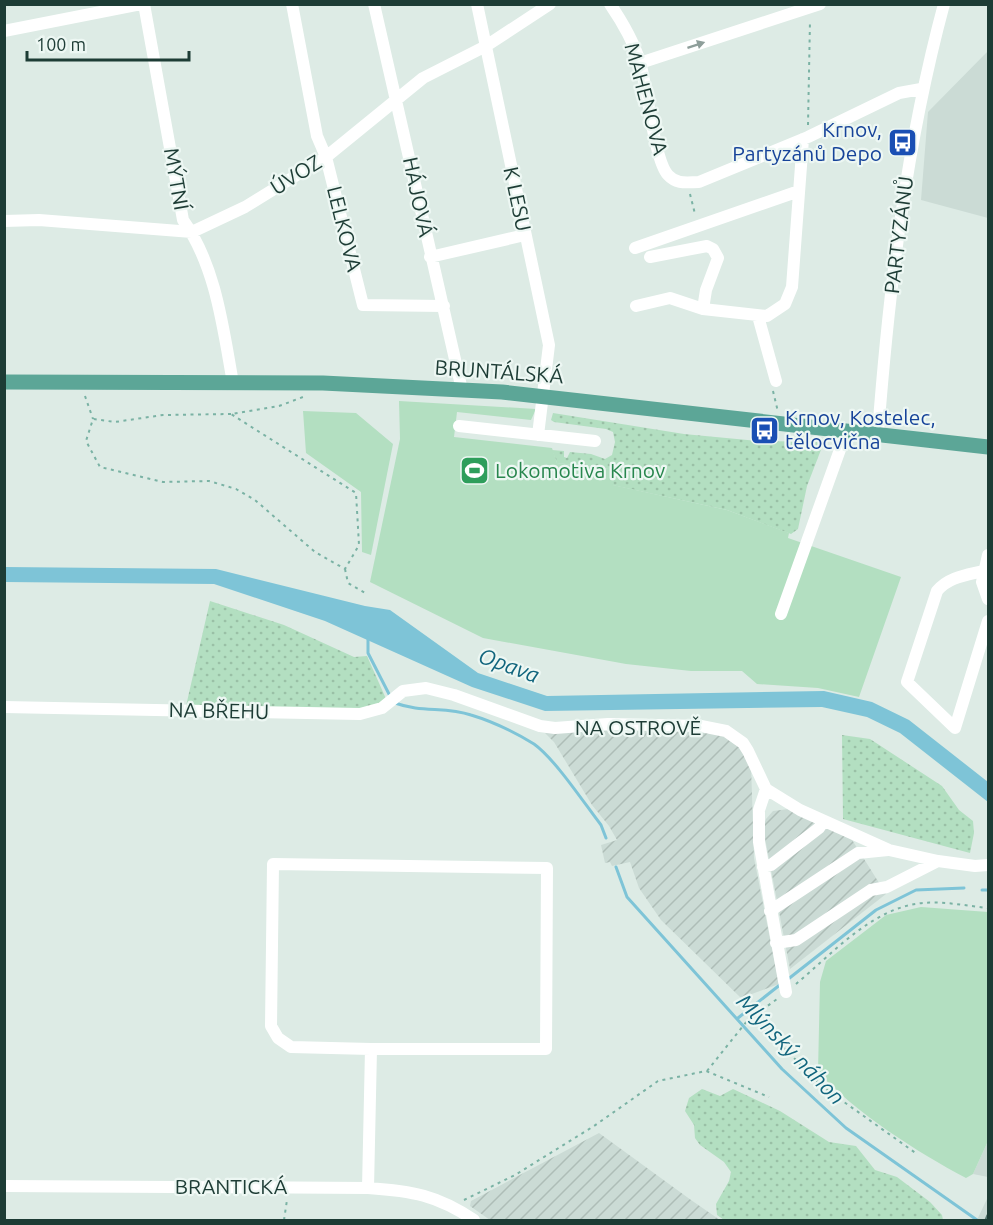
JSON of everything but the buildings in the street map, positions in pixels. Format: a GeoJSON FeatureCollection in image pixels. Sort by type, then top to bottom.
{"type":"FeatureCollection","features":[{"type":"Feature","properties":{"kind":"main road","name":"BRUNTÁLSKÁ"},"geometry":{"type":"LineString","coordinates":[[4,382],[233,382],[382,385],[543,395],[988,447]]}},
{"type":"Feature","properties":{"kind":"street"},"geometry":{"type":"LineString","coordinates":[[4,31],[143,4]]}},
{"type":"Feature","properties":{"kind":"street","name":"MÝTNÍ"},"geometry":{"type":"LineString","coordinates":[[143,4],[183,220],[199,242],[219,308],[233,382]]}},
{"type":"Feature","properties":{"kind":"street","name":"LELKOVA"},"geometry":{"type":"LineString","coordinates":[[292,4],[317,136],[326,157],[363,305],[444,306]]}},
{"type":"Feature","properties":{"kind":"street","name":"HÁJOVÁ"},"geometry":{"type":"LineString","coordinates":[[374,4],[462,390]]}},
{"type":"Feature","properties":{"kind":"street","name":"K LESU"},"geometry":{"type":"LineString","coordinates":[[477,4],[549,345],[538,435]]}},
{"type":"Feature","properties":{"kind":"street","name":"ÚVOZ"},"geometry":{"type":"LineString","coordinates":[[4,221],[39,220],[192,232],[245,207],[326,157],[423,78],[486,46],[550,4]]}},
{"type":"Feature","properties":{"kind":"street","name":"MAHENOVA"},"geometry":{"type":"LineString","coordinates":[[610,4],[627,28],[640,63],[655,139],[667,175],[680,183],[686,182]]}},
{"type":"Feature","properties":{"kind":"street","name":"PARTYZÁNŮ"},"geometry":{"type":"LineString","coordinates":[[878,434],[909,157],[921,89],[944,4]]}},
{"type":"Feature","properties":{"kind":"street"},"geometry":{"type":"LineString","coordinates":[[640,63],[815,6]]}},
{"type":"Feature","properties":{"kind":"street"},"geometry":{"type":"LineString","coordinates":[[686,182],[699,182],[806,138],[899,93],[921,89]]}},
{"type":"Feature","properties":{"kind":"street"},"geometry":{"type":"LineString","coordinates":[[636,306],[670,298],[703,309],[767,316],[785,304],[792,287],[799,191],[806,138]]}},
{"type":"Feature","properties":{"kind":"street"},"geometry":{"type":"LineString","coordinates":[[634,248],[799,191]]}},
{"type":"Feature","properties":{"kind":"street"},"geometry":{"type":"LineString","coordinates":[[430,257],[525,235]]}},
{"type":"Feature","properties":{"kind":"street"},"geometry":{"type":"LineString","coordinates":[[650,257],[706,246],[713,249],[718,258],[706,291],[703,309]]}},
{"type":"Feature","properties":{"kind":"street"},"geometry":{"type":"LineString","coordinates":[[758,316],[776,381]]}},
{"type":"Feature","properties":{"kind":"street"},"geometry":{"type":"LineString","coordinates":[[459,426],[595,441]]}},
{"type":"Feature","properties":{"kind":"street"},"geometry":{"type":"LineString","coordinates":[[782,614],[847,430]]}},
{"type":"Feature","properties":{"kind":"street"},"geometry":{"type":"LineString","coordinates":[[988,555],[982,582],[988,599]]}},
{"type":"Feature","properties":{"kind":"street"},"geometry":{"type":"LineString","coordinates":[[983,571],[953,579],[943,584],[937,591],[907,682],[955,728],[988,621]]}},
{"type":"Feature","properties":{"kind":"street","name":"NA BŘEHU"},"geometry":{"type":"LineString","coordinates":[[4,707],[360,714],[382,708],[393,698],[411,688],[426,688]]}},
{"type":"Feature","properties":{"kind":"street","name":"NA OSTROVĚ"},"geometry":{"type":"LineString","coordinates":[[426,688],[454,694],[548,728],[631,725],[701,726],[726,731],[743,743],[766,789]]}},
{"type":"Feature","properties":{"kind":"street"},"geometry":{"type":"LineString","coordinates":[[784,986],[759,842],[759,810],[766,789],[800,810],[889,850],[938,861],[975,866],[988,865]]}},
{"type":"Feature","properties":{"kind":"street"},"geometry":{"type":"LineString","coordinates":[[763,867],[771,865],[819,828],[824,821]]}},
{"type":"Feature","properties":{"kind":"street"},"geometry":{"type":"LineString","coordinates":[[771,911],[858,853],[889,850]]}},
{"type":"Feature","properties":{"kind":"street"},"geometry":{"type":"LineString","coordinates":[[776,943],[796,940],[871,890],[887,887],[938,861]]}},
{"type":"Feature","properties":{"kind":"street"},"geometry":{"type":"LineString","coordinates":[[273,864],[546,867],[546,1049],[370,1049],[291,1047],[278,1038],[272,1026],[273,864]]}},
{"type":"Feature","properties":{"kind":"street"},"geometry":{"type":"LineString","coordinates":[[368,1188],[370,1049]]}},
{"type":"Feature","properties":{"kind":"street","name":"BRANTICKÁ"},"geometry":{"type":"LineString","coordinates":[[4,1186],[368,1188],[422,1193],[449,1204],[474,1221]]}},
{"type":"Feature","properties":{"kind":"path"},"geometry":{"type":"LineString","coordinates":[[806,138],[815,6]]}},
{"type":"Feature","properties":{"kind":"path"},"geometry":{"type":"LineString","coordinates":[[686,182],[697,227]]}},
{"type":"Feature","properties":{"kind":"path"},"geometry":{"type":"LineString","coordinates":[[81,383],[93,419],[86,441],[100,467],[163,482],[209,481],[236,489],[255,500],[315,552],[345,569]]}},
{"type":"Feature","properties":{"kind":"path"},"geometry":{"type":"LineString","coordinates":[[93,419],[115,422],[163,415],[231,414],[279,406],[305,395],[294,395]]}},
{"type":"Feature","properties":{"kind":"path"},"geometry":{"type":"LineString","coordinates":[[231,414],[356,493],[359,545],[345,569],[348,583],[365,593]]}},
{"type":"Feature","properties":{"kind":"path"},"geometry":{"type":"LineString","coordinates":[[706,1071],[740,1028],[762,1012],[784,986],[874,919],[906,906],[924,903],[988,908]]}},
{"type":"Feature","properties":{"kind":"path"},"geometry":{"type":"LineString","coordinates":[[762,1012],[760,1022],[764,1028],[823,1087],[916,1154]]}},
{"type":"Feature","properties":{"kind":"path"},"geometry":{"type":"LineString","coordinates":[[449,1204],[514,1175],[594,1126],[658,1081],[706,1071],[769,1097]]}},
{"type":"Feature","properties":{"kind":"path"},"geometry":{"type":"LineString","coordinates":[[284,1221],[290,1188]]}},
{"type":"Feature","properties":{"kind":"shaded area"},"geometry":{"type":"Polygon","coordinates":[[[988,51],[988,218],[921,200],[928,112],[988,51]]]}},
{"type":"Feature","properties":{"kind":"shaded area"},"geometry":{"type":"Polygon","coordinates":[[[695,728],[726,734],[744,751],[751,764],[754,858],[779,984],[741,998],[661,920],[639,888],[630,862],[612,866],[610,862],[605,863],[601,845],[617,840],[592,805],[554,742],[545,733],[695,728]]]}},
{"type":"Feature","properties":{"kind":"shaded area"},"geometry":{"type":"Polygon","coordinates":[[[789,809],[849,835],[886,894],[790,969],[763,828],[766,819],[773,811],[789,809]]]}},
{"type":"Feature","properties":{"kind":"shaded area"},"geometry":{"type":"Polygon","coordinates":[[[599,1133],[720,1220],[490,1220],[470,1206],[471,1201],[599,1133]]]}},
{"type":"Feature","properties":{"kind":"shaded area"},"geometry":{"type":"Polygon","coordinates":[[[988,1141],[988,1177],[973,1174],[988,1141]]]}},
{"type":"Feature","properties":{"kind":"shaded area"},"geometry":{"type":"Polygon","coordinates":[[[988,1197],[988,1220],[977,1220],[986,1201],[988,1197]]]}},
{"type":"Feature","properties":{"kind":"green space"},"geometry":{"type":"Polygon","coordinates":[[[399,401],[536,409],[531,420],[457,412],[454,437],[552,448],[557,463],[610,469],[613,485],[727,510],[789,533],[788,538],[901,577],[859,697],[818,688],[757,684],[742,671],[691,671],[626,664],[483,638],[370,582],[400,439],[399,401]]]}},
{"type":"Feature","properties":{"kind":"green space"},"geometry":{"type":"Polygon","coordinates":[[[303,411],[356,413],[393,444],[371,555],[362,552],[361,492],[306,453],[303,411]]]}},
{"type":"Feature","properties":{"kind":"green space"},"geometry":{"type":"Polygon","coordinates":[[[553,413],[684,434],[758,441],[824,442],[807,486],[798,529],[791,534],[727,510],[612,485],[609,469],[557,463],[552,450],[564,451],[564,457],[567,458],[570,452],[591,454],[605,459],[612,455],[615,442],[613,432],[554,422],[551,420],[553,413]]]}},
{"type":"Feature","properties":{"kind":"green space"},"geometry":{"type":"Polygon","coordinates":[[[210,601],[284,625],[354,657],[367,656],[387,701],[362,710],[186,706],[210,601]]]}},
{"type":"Feature","properties":{"kind":"green space"},"geometry":{"type":"Polygon","coordinates":[[[842,735],[870,739],[942,786],[959,810],[973,821],[974,833],[970,853],[843,819],[842,735]]]}},
{"type":"Feature","properties":{"kind":"green space"},"geometry":{"type":"Polygon","coordinates":[[[921,907],[988,912],[988,1141],[973,1174],[966,1178],[888,1131],[850,1102],[818,1072],[820,982],[826,961],[886,915],[921,907]]]}},
{"type":"Feature","properties":{"kind":"green space"},"geometry":{"type":"Polygon","coordinates":[[[702,1089],[720,1096],[733,1089],[780,1111],[829,1142],[856,1146],[875,1170],[897,1177],[930,1202],[942,1215],[943,1220],[724,1220],[717,1215],[716,1204],[729,1181],[731,1172],[724,1162],[700,1145],[695,1138],[694,1125],[685,1111],[689,1098],[702,1089]]]}},
{"type":"Feature","properties":{"kind":"water"},"geometry":{"type":"Polygon","coordinates":[[[5,567],[216,569],[365,606],[390,610],[478,673],[547,696],[824,691],[872,702],[909,720],[988,782],[988,802],[900,733],[867,717],[822,707],[545,711],[472,687],[325,621],[214,584],[5,582],[5,567]]]}},
{"type":"Feature","properties":{"kind":"waterway","name":"Mlýnský náhon"},"geometry":{"type":"LineString","coordinates":[[368,638],[368,653],[391,698]]}},
{"type":"Feature","properties":{"kind":"waterway","name":"Mlýnský náhon"},"geometry":{"type":"LineString","coordinates":[[395,703],[415,708],[462,712],[503,728],[534,744],[569,782],[601,825],[606,838]]}},
{"type":"Feature","properties":{"kind":"waterway","name":"Mlýnský náhon"},"geometry":{"type":"LineString","coordinates":[[616,867],[627,897],[782,1069],[846,1128],[977,1220]]}},
{"type":"Feature","properties":{"kind":"waterway"},"geometry":{"type":"LineString","coordinates":[[787,980],[876,910],[916,890],[964,888]]}},
{"type":"Feature","properties":{"kind":"waterway"},"geometry":{"type":"LineString","coordinates":[[982,890],[988,890]]}},
{"type":"Feature","properties":{"kind":"waterway"},"geometry":{"type":"LineString","coordinates":[[738,1018],[781,984]]}},
{"type":"Feature","properties":{"kind":"railway"},"geometry":{"type":"LineString","coordinates":[[986,1220],[988,1215]]}},
{"type":"Feature","properties":{"kind":"place","name":"Krnov, Partyzánů Depo"},"geometry":{"type":"Point","coordinates":[903,142]}},
{"type":"Feature","properties":{"kind":"place","name":"Krnov, Kostelec, tělocvična"},"geometry":{"type":"Point","coordinates":[764,430]}},
{"type":"Feature","properties":{"kind":"place","name":"Lokomotiva Krnov"},"geometry":{"type":"Point","coordinates":[474,471]}},
{"type":"Feature","properties":{"kind":"water label","name":"Opava"},"geometry":{"type":"Point","coordinates":[509,665]}}]}
